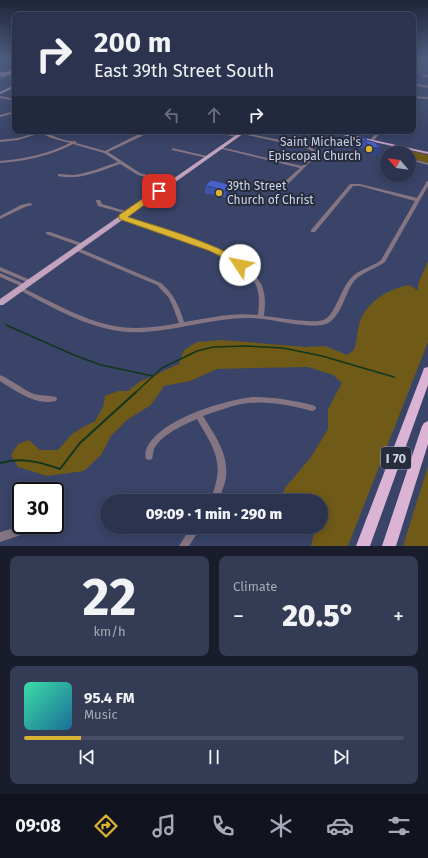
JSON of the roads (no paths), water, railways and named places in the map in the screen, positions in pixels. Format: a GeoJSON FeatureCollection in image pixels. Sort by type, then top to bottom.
{"type":"FeatureCollection","features":[{"type":"Feature","properties":{"kind":"highway","name":"I 70"},"geometry":{"type":"LineString","coordinates":[[363,546],[428,371]]}},
{"type":"Feature","properties":{"kind":"highway","name":"I 70"},"geometry":{"type":"LineString","coordinates":[[388,546],[428,426]]}},
{"type":"Feature","properties":{"kind":"main road"},"geometry":{"type":"LineString","coordinates":[[0,93],[12,87]]}},
{"type":"Feature","properties":{"kind":"main road"},"geometry":{"type":"LineString","coordinates":[[0,303],[240,134]]}},
{"type":"Feature","properties":{"kind":"main road"},"geometry":{"type":"LineString","coordinates":[[342,134],[399,146]]}},
{"type":"Feature","properties":{"kind":"main road"},"geometry":{"type":"LineString","coordinates":[[416,149],[428,151]]}},
{"type":"Feature","properties":{"kind":"street"},"geometry":{"type":"LineString","coordinates":[[416,85],[428,87]]}},
{"type":"Feature","properties":{"kind":"street"},"geometry":{"type":"LineString","coordinates":[[0,97],[12,99]]}},
{"type":"Feature","properties":{"kind":"street"},"geometry":{"type":"LineString","coordinates":[[416,97],[428,98]]}},
{"type":"Feature","properties":{"kind":"street"},"geometry":{"type":"LineString","coordinates":[[0,116],[12,113]]}},
{"type":"Feature","properties":{"kind":"street"},"geometry":{"type":"LineString","coordinates":[[0,141],[18,139],[32,134]]}},
{"type":"Feature","properties":{"kind":"street"},"geometry":{"type":"LineString","coordinates":[[46,134],[52,137],[75,142],[104,152],[142,175],[172,182]]}},
{"type":"Feature","properties":{"kind":"street"},"geometry":{"type":"LineString","coordinates":[[226,134],[236,136]]}},
{"type":"Feature","properties":{"kind":"street"},"geometry":{"type":"LineString","coordinates":[[253,134],[308,147],[315,152],[315,155],[285,184],[278,186]]}},
{"type":"Feature","properties":{"kind":"street"},"geometry":{"type":"LineString","coordinates":[[372,140],[377,134]]}},
{"type":"Feature","properties":{"kind":"street"},"geometry":{"type":"LineString","coordinates":[[104,152],[141,135]]}},
{"type":"Feature","properties":{"kind":"street"},"geometry":{"type":"LineString","coordinates":[[0,162],[40,157],[60,150],[75,142]]}},
{"type":"Feature","properties":{"kind":"street"},"geometry":{"type":"LineString","coordinates":[[220,148],[302,167]]}},
{"type":"Feature","properties":{"kind":"street"},"geometry":{"type":"LineString","coordinates":[[173,149],[207,157]]}},
{"type":"Feature","properties":{"kind":"street"},"geometry":{"type":"LineString","coordinates":[[416,161],[428,164]]}},
{"type":"Feature","properties":{"kind":"street"},"geometry":{"type":"LineString","coordinates":[[59,176],[68,177],[121,162]]}},
{"type":"Feature","properties":{"kind":"street"},"geometry":{"type":"LineString","coordinates":[[0,269],[25,285],[106,327],[127,330],[144,330],[223,317],[261,317],[313,324],[324,323],[331,319],[351,280],[360,274],[377,267],[383,261],[428,182]]}},
{"type":"Feature","properties":{"kind":"street"},"geometry":{"type":"LineString","coordinates":[[313,231],[350,186],[354,185],[418,200]]}},
{"type":"Feature","properties":{"kind":"street"},"geometry":{"type":"LineString","coordinates":[[98,201],[100,205],[213,249],[233,259],[248,270],[258,286],[263,302],[261,317]]}},
{"type":"Feature","properties":{"kind":"street"},"geometry":{"type":"LineString","coordinates":[[0,218],[22,206],[30,204]]}},
{"type":"Feature","properties":{"kind":"street"},"geometry":{"type":"LineString","coordinates":[[48,233],[82,245]]}},
{"type":"Feature","properties":{"kind":"street"},"geometry":{"type":"LineString","coordinates":[[76,249],[159,284],[174,300],[182,324]]}},
{"type":"Feature","properties":{"kind":"street"},"geometry":{"type":"LineString","coordinates":[[0,275],[25,285]]}},
{"type":"Feature","properties":{"kind":"street"},"geometry":{"type":"LineString","coordinates":[[0,378],[33,398],[46,400],[53,399]]}},
{"type":"Feature","properties":{"kind":"street"},"geometry":{"type":"LineString","coordinates":[[148,456],[151,447],[168,430],[223,405],[250,400],[281,401],[312,408]]}},
{"type":"Feature","properties":{"kind":"street"},"geometry":{"type":"LineString","coordinates":[[198,416],[221,454],[223,469],[220,487],[217,494]]}},
{"type":"Feature","properties":{"kind":"street"},"geometry":{"type":"LineString","coordinates":[[0,537],[12,533]]}},
{"type":"Feature","properties":{"kind":"street"},"geometry":{"type":"LineString","coordinates":[[184,546],[192,534]]}},
{"type":"Feature","properties":{"kind":"waterway"},"geometry":{"type":"LineString","coordinates":[[6,325],[74,355],[101,365],[153,376]]}},
{"type":"Feature","properties":{"kind":"waterway"},"geometry":{"type":"LineString","coordinates":[[135,393],[162,368],[197,351],[213,347],[246,346],[283,348],[322,356],[394,377]]}},
{"type":"Feature","properties":{"kind":"waterway"},"geometry":{"type":"LineString","coordinates":[[0,463],[23,460],[45,464],[60,469],[80,443],[136,392]]}},
{"type":"Feature","properties":{"kind":"place","name":"Saint Michael's Episcopal Church"},"geometry":{"type":"Point","coordinates":[369,149]}},
{"type":"Feature","properties":{"kind":"place","name":"39th Street Church of Christ"},"geometry":{"type":"Point","coordinates":[219,193]}}]}
